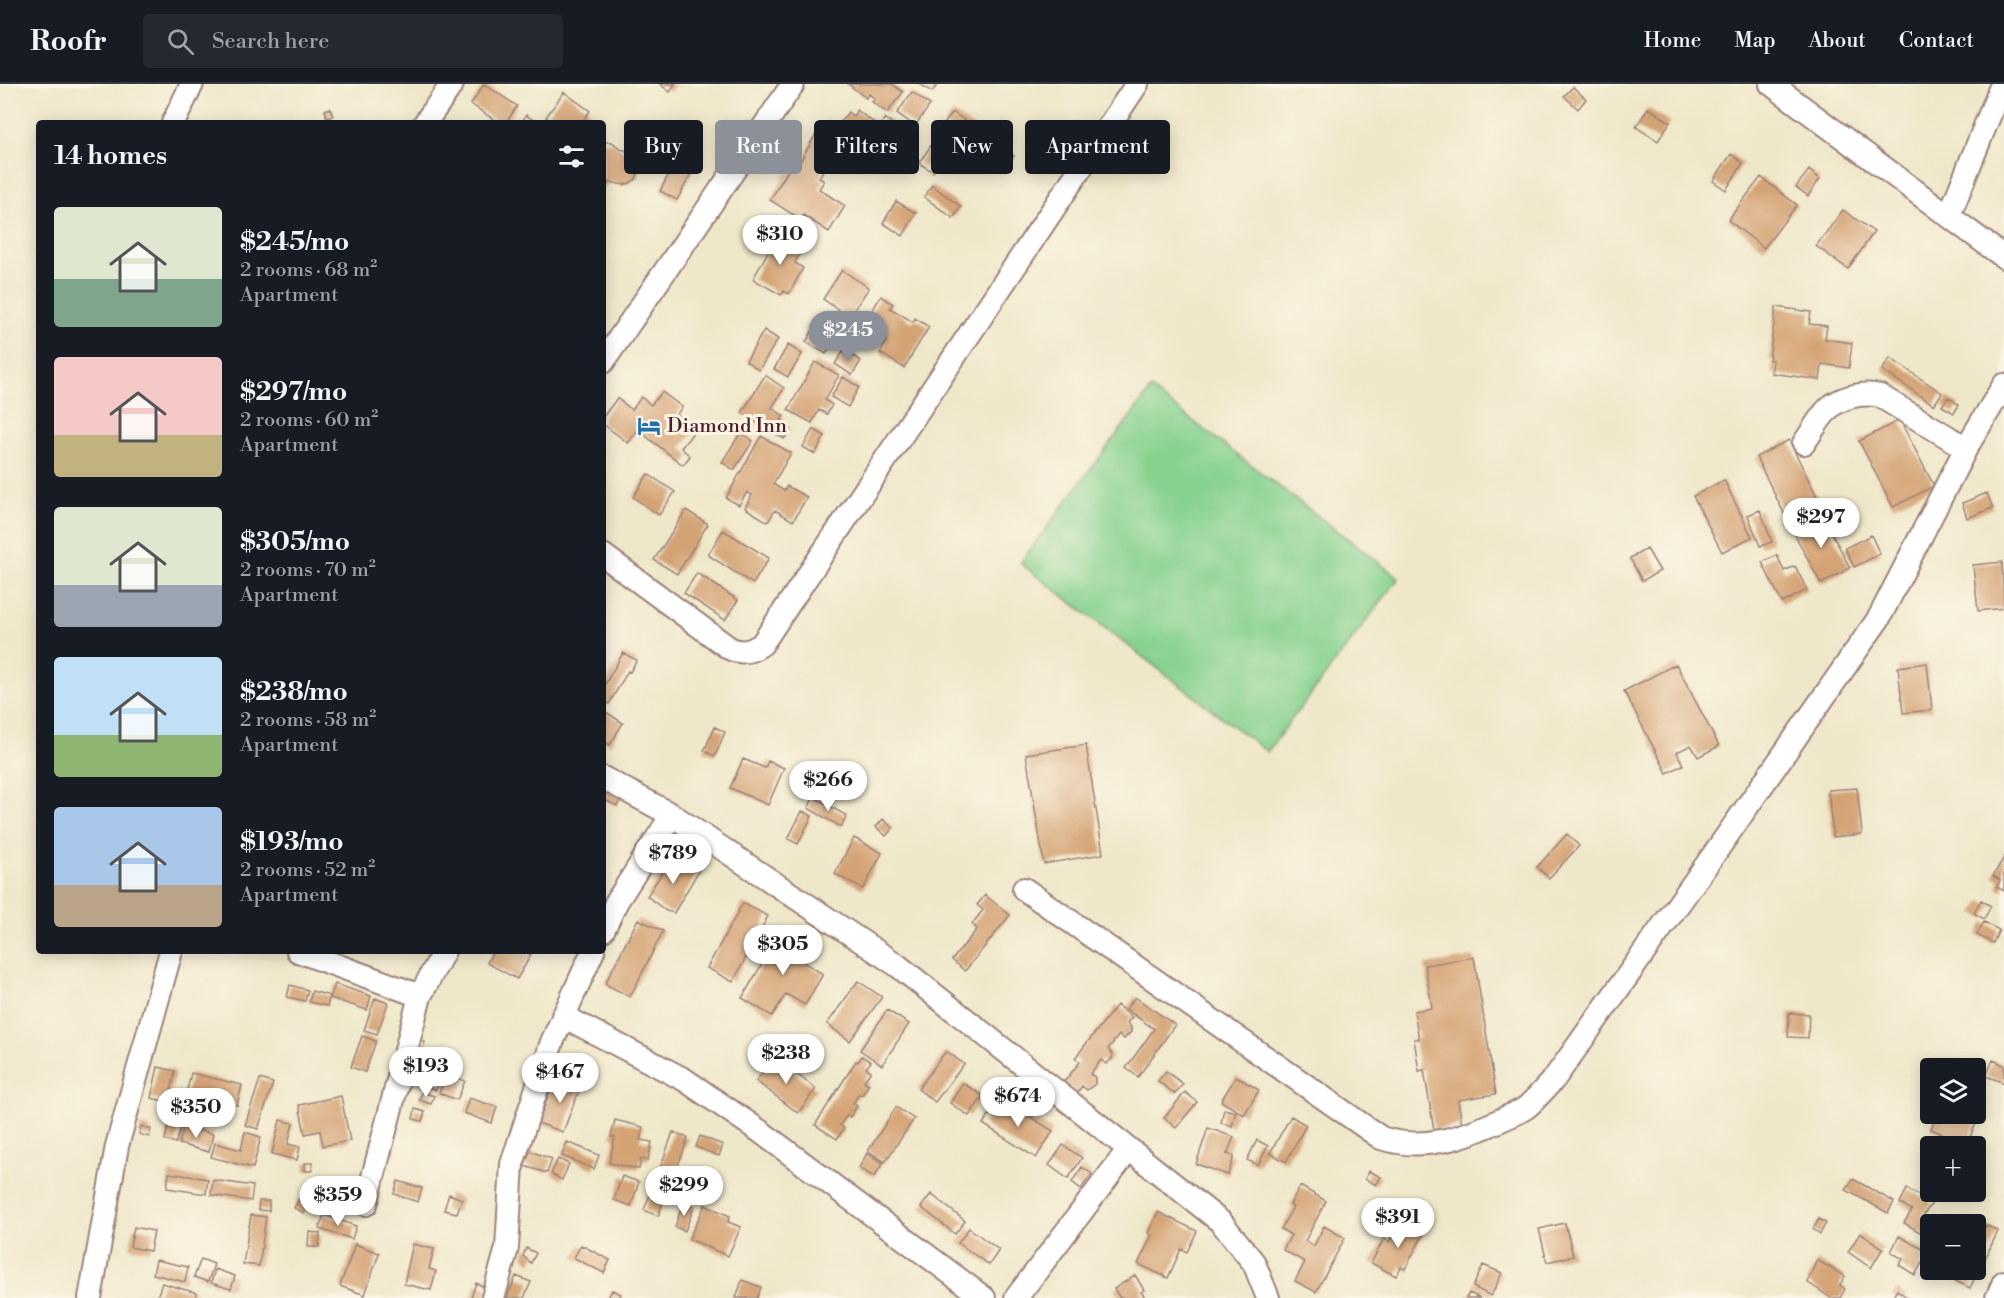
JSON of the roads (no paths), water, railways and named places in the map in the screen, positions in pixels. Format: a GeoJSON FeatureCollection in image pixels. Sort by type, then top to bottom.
{"type":"FeatureCollection","features":[{"type":"Feature","properties":{"kind":"street"},"geometry":{"type":"LineString","coordinates":[[174,120],[192,84]]}},
{"type":"Feature","properties":{"kind":"street"},"geometry":{"type":"LineString","coordinates":[[427,120],[452,84]]}},
{"type":"Feature","properties":{"kind":"street"},"geometry":{"type":"LineString","coordinates":[[606,358],[793,84]]}},
{"type":"Feature","properties":{"kind":"street"},"geometry":{"type":"LineString","coordinates":[[606,557],[736,652],[754,650],[762,644],[1137,84]]}},
{"type":"Feature","properties":{"kind":"street"},"geometry":{"type":"LineString","coordinates":[[1771,84],[2004,257]]}},
{"type":"Feature","properties":{"kind":"street"},"geometry":{"type":"LineString","coordinates":[[1949,216],[2002,84]]}},
{"type":"Feature","properties":{"kind":"street"},"geometry":{"type":"LineString","coordinates":[[1024,890],[1381,1138],[1412,1145],[1431,1143],[1486,1127],[1526,1107],[1554,1079],[1699,877],[1879,618],[1966,448],[2004,384]]}},
{"type":"Feature","properties":{"kind":"street"},"geometry":{"type":"LineString","coordinates":[[1804,443],[1833,405],[1869,393],[1880,396],[1966,448]]}},
{"type":"Feature","properties":{"kind":"street"},"geometry":{"type":"LineString","coordinates":[[606,780],[672,815],[897,965],[1221,1222],[1254,1263],[1268,1298]]}},
{"type":"Feature","properties":{"kind":"street"},"geometry":{"type":"LineString","coordinates":[[606,924],[617,901],[672,815]]}},
{"type":"Feature","properties":{"kind":"street"},"geometry":{"type":"LineString","coordinates":[[90,1298],[117,1146],[170,954]]}},
{"type":"Feature","properties":{"kind":"street"},"geometry":{"type":"LineString","coordinates":[[306,954],[420,996]]}},
{"type":"Feature","properties":{"kind":"street"},"geometry":{"type":"LineString","coordinates":[[366,1204],[420,996],[442,954]]}},
{"type":"Feature","properties":{"kind":"street"},"geometry":{"type":"LineString","coordinates":[[493,1298],[507,1248],[512,1164],[552,1042],[592,954]]}},
{"type":"Feature","properties":{"kind":"street"},"geometry":{"type":"LineString","coordinates":[[563,1016],[685,1080],[761,1132],[984,1298]]}},
{"type":"Feature","properties":{"kind":"street"},"geometry":{"type":"LineString","coordinates":[[1016,1298],[1129,1149]]}},
{"type":"Feature","properties":{"kind":"street"},"geometry":{"type":"LineString","coordinates":[[1997,1298],[2004,1282]]}},
{"type":"Feature","properties":{"kind":"place","name":"Diamond Inn"},"geometry":{"type":"Point","coordinates":[649,426]}}]}
